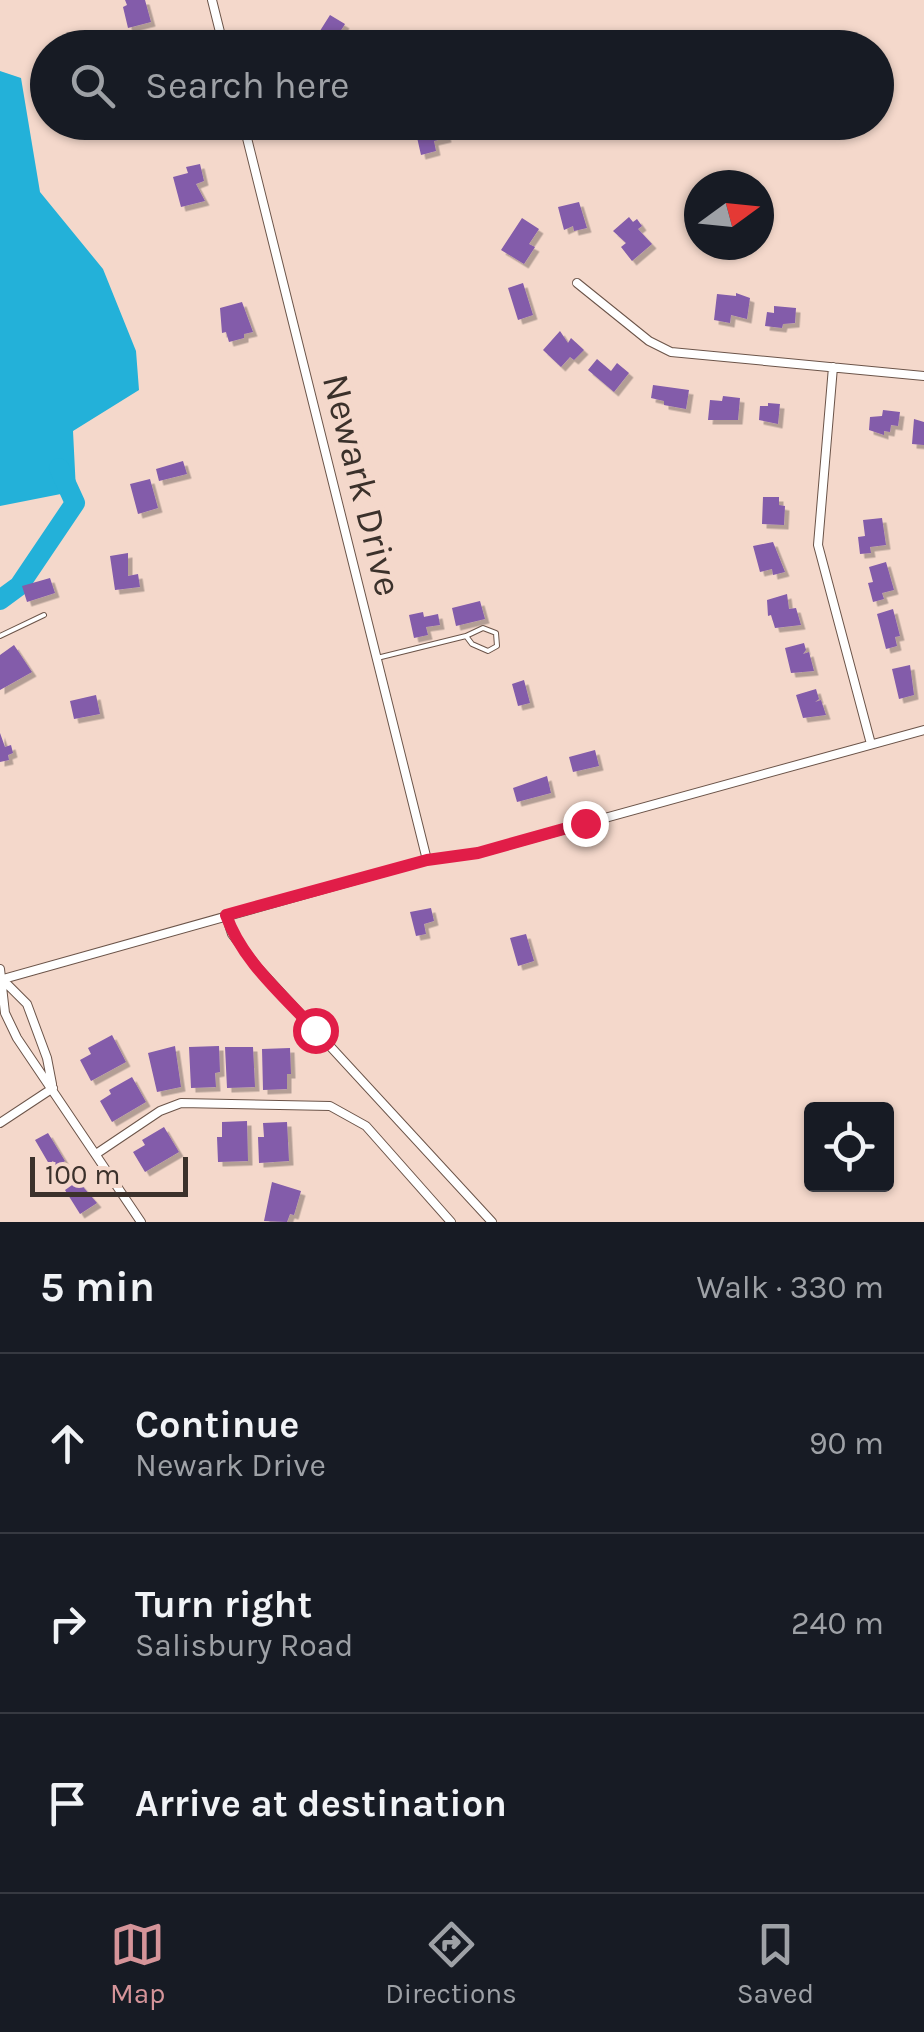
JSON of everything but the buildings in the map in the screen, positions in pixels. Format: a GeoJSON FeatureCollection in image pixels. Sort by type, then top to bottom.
{"type":"FeatureCollection","features":[{"type":"Feature","properties":{"kind":"street"},"geometry":{"type":"LineString","coordinates":[[212,0],[220,30]]}},
{"type":"Feature","properties":{"kind":"street","name":"Newark Drive"},"geometry":{"type":"LineString","coordinates":[[247,140],[427,860]]}},
{"type":"Feature","properties":{"kind":"street"},"geometry":{"type":"LineString","coordinates":[[577,283],[649,342],[671,352],[924,376]]}},
{"type":"Feature","properties":{"kind":"street"},"geometry":{"type":"LineString","coordinates":[[833,367],[818,545],[871,744]]}},
{"type":"Feature","properties":{"kind":"street"},"geometry":{"type":"LineString","coordinates":[[1,976],[427,860],[478,853],[924,730]]}},
{"type":"Feature","properties":{"kind":"street"},"geometry":{"type":"LineString","coordinates":[[226,915],[232,934],[258,968],[492,1222]]}},
{"type":"Feature","properties":{"kind":"street"},"geometry":{"type":"LineString","coordinates":[[1,976],[27,1004],[47,1058],[53,1088]]}},
{"type":"Feature","properties":{"kind":"street"},"geometry":{"type":"LineString","coordinates":[[1,976],[10,1026],[142,1222]]}},
{"type":"Feature","properties":{"kind":"street"},"geometry":{"type":"LineString","coordinates":[[0,1123],[53,1088]]}},
{"type":"Feature","properties":{"kind":"street"},"geometry":{"type":"LineString","coordinates":[[96,1154],[160,1111],[181,1103],[330,1106],[366,1126],[451,1222]]}},
{"type":"Feature","properties":{"kind":"lane"},"geometry":{"type":"LineString","coordinates":[[0,636],[44,615]]}},
{"type":"Feature","properties":{"kind":"lane"},"geometry":{"type":"LineString","coordinates":[[377,658],[484,628],[496,633],[497,646],[488,651],[472,644],[466,636]]}},
{"type":"Feature","properties":{"kind":"water"},"geometry":{"type":"Polygon","coordinates":[[[0,71],[21,78],[40,192],[103,269],[136,351],[139,390],[73,431],[76,491],[0,506],[0,71]]]}},
{"type":"Feature","properties":{"kind":"waterway"},"geometry":{"type":"LineString","coordinates":[[0,600],[19,586],[75,503],[59,468]]}},
{"type":"Feature","properties":{"kind":"route"},"geometry":{"type":"LineString","coordinates":[[315,1030],[258,968],[232,934],[226,915],[427,860],[478,853],[585,823]]}}]}
